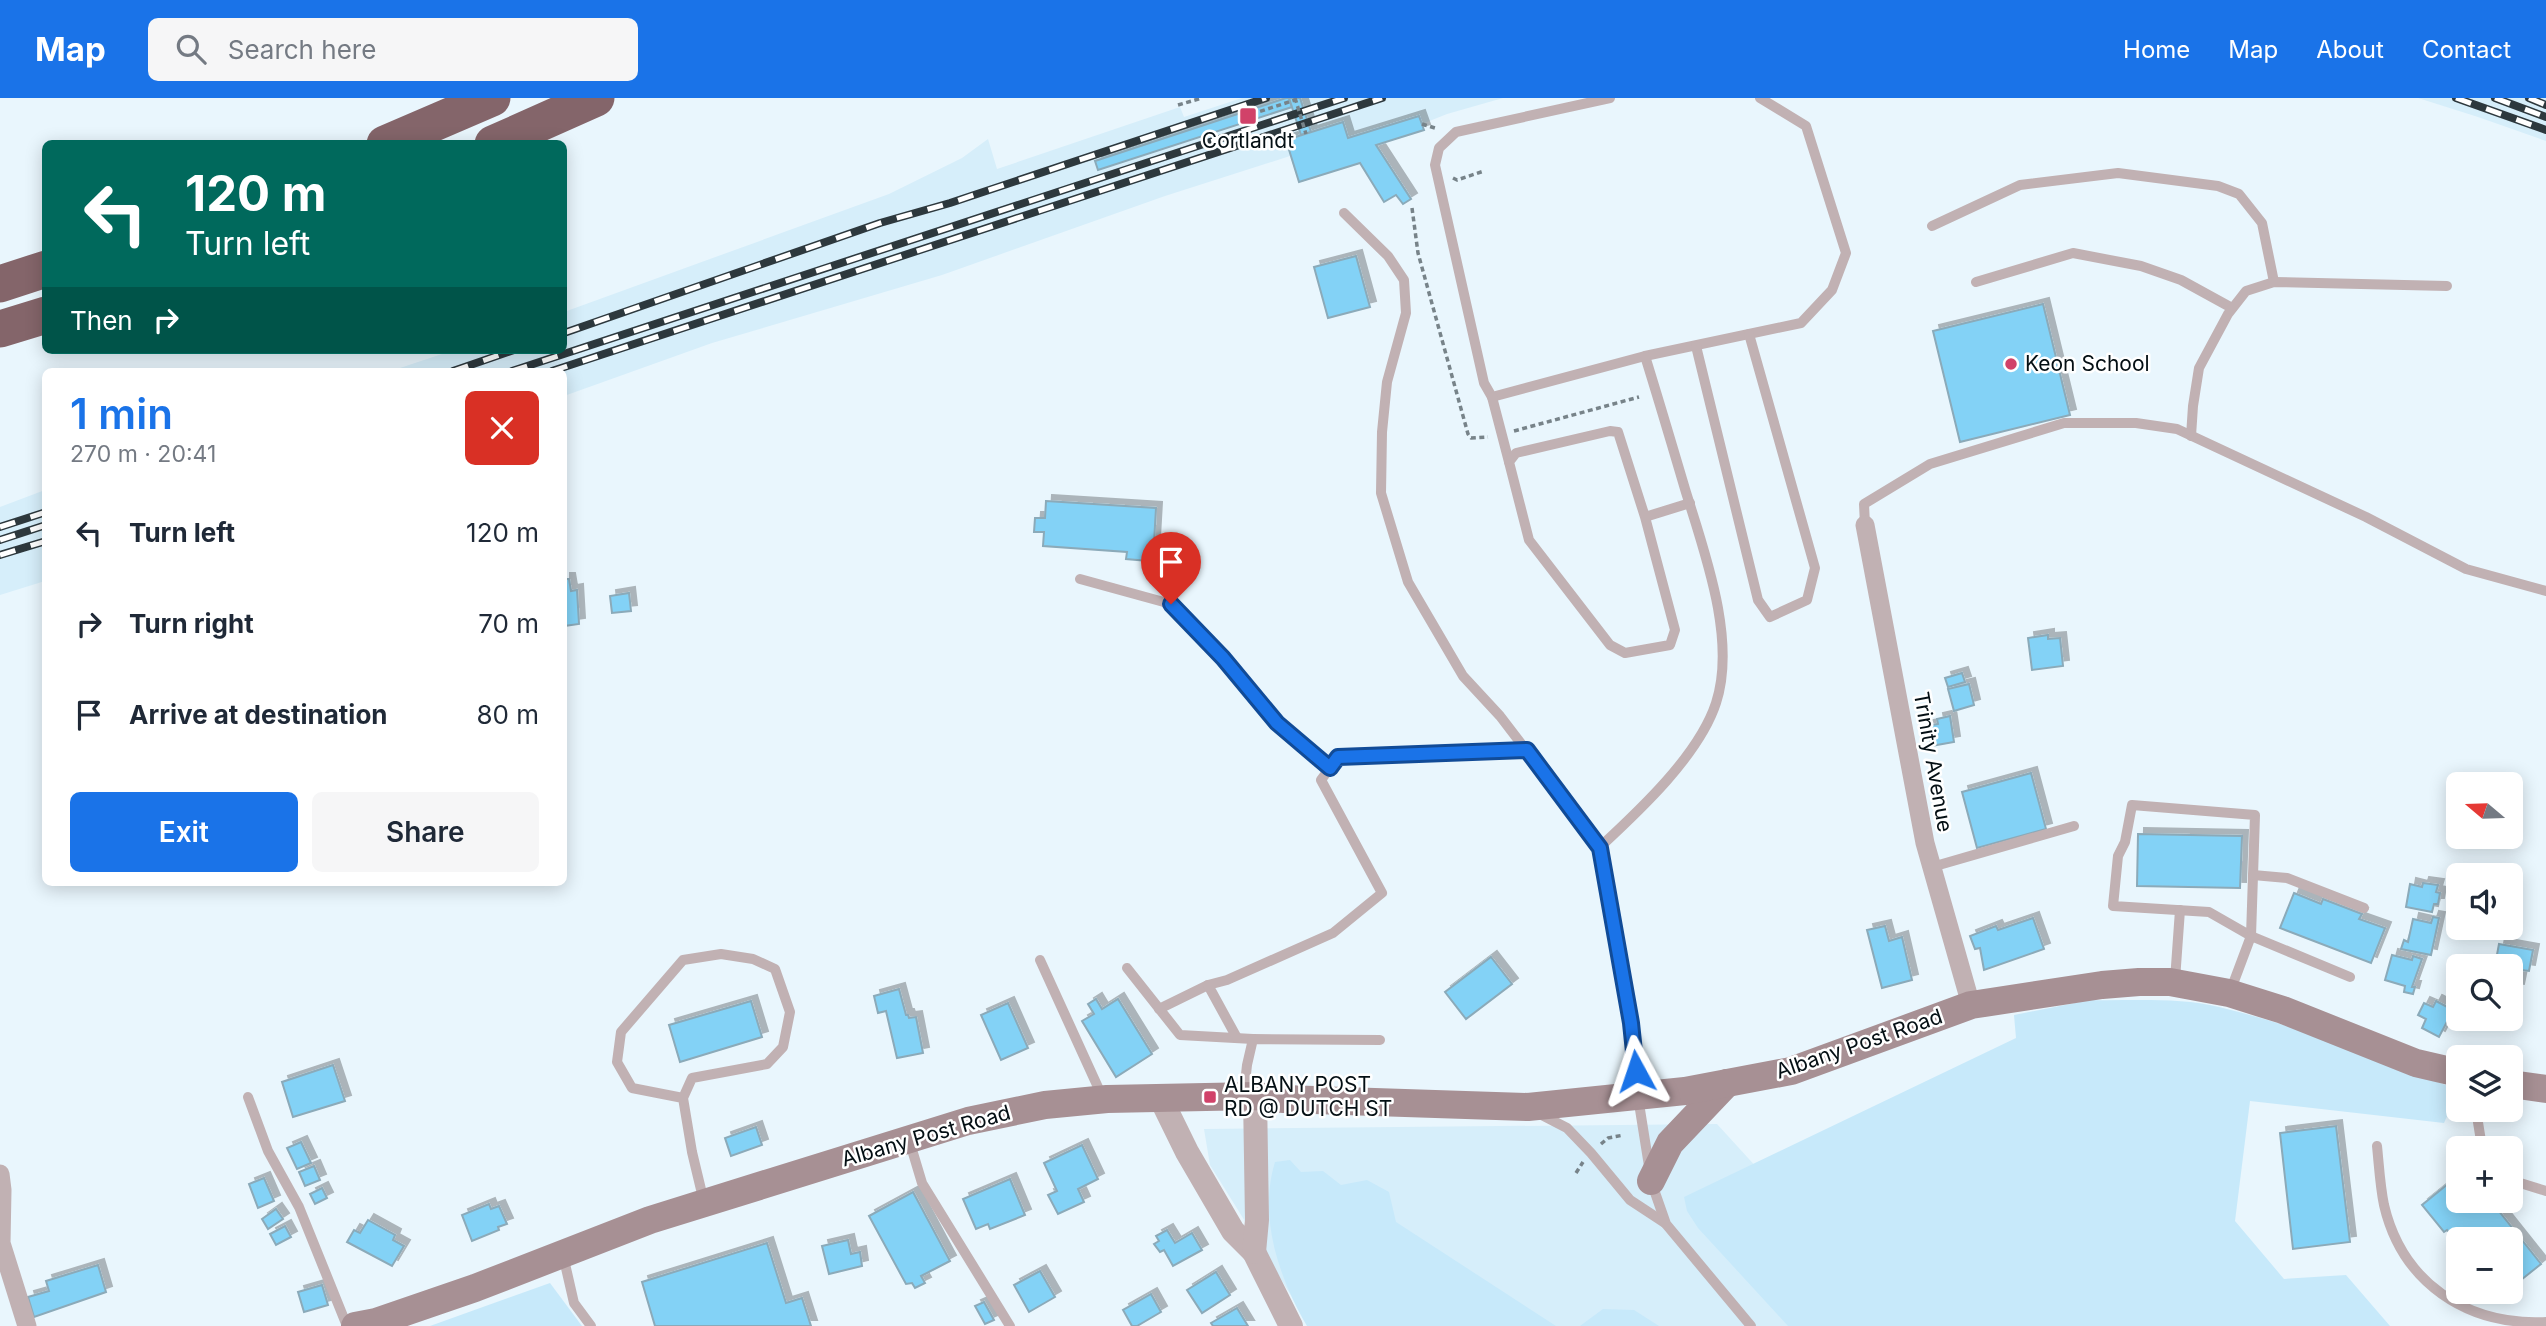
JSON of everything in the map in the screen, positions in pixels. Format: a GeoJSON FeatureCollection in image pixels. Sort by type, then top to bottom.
{"type":"FeatureCollection","features":[{"type":"Feature","properties":{"kind":"highway"},"geometry":{"type":"LineString","coordinates":[[394,140],[492,98]]}},
{"type":"Feature","properties":{"kind":"highway"},"geometry":{"type":"LineString","coordinates":[[502,140],[596,98]]}},
{"type":"Feature","properties":{"kind":"highway"},"geometry":{"type":"LineString","coordinates":[[0,284],[42,271]]}},
{"type":"Feature","properties":{"kind":"highway"},"geometry":{"type":"LineString","coordinates":[[0,329],[42,316]]}},
{"type":"Feature","properties":{"kind":"main road","name":"Albany Post Road"},"geometry":{"type":"LineString","coordinates":[[355,1326],[376,1322],[475,1288],[704,1202],[968,1121],[1045,1105],[1104,1100],[1250,1097],[1528,1107],[1638,1097],[1791,1071],[1971,1005],[2139,982],[2175,983],[2230,993],[2283,1010],[2416,1063],[2446,1070]]}},
{"type":"Feature","properties":{"kind":"main road"},"geometry":{"type":"LineString","coordinates":[[1651,1181],[1670,1143],[1727,1083]]}},
{"type":"Feature","properties":{"kind":"main road"},"geometry":{"type":"LineString","coordinates":[[2523,1086],[2546,1089]]}},
{"type":"Feature","properties":{"kind":"street","name":"Trinity Avenue"},"geometry":{"type":"LineString","coordinates":[[1865,524],[1925,843],[1971,1005]]}},
{"type":"Feature","properties":{"kind":"street"},"geometry":{"type":"LineString","coordinates":[[1250,1097],[1258,1132],[1254,1252]]}},
{"type":"Feature","properties":{"kind":"street"},"geometry":{"type":"LineString","coordinates":[[1161,1098],[1187,1152],[1233,1231],[1254,1252],[1291,1326]]}},
{"type":"Feature","properties":{"kind":"street"},"geometry":{"type":"LineString","coordinates":[[0,1174],[1,1243],[27,1326]]}},
{"type":"Feature","properties":{"kind":"lane"},"geometry":{"type":"LineString","coordinates":[[1509,462],[1516,453],[1610,431],[1618,432],[1645,517],[1675,630],[1670,645],[1625,653],[1610,645],[1530,540],[1509,462],[1492,397],[1484,383],[1435,165],[1438,148],[1456,132],[1610,98]]}},
{"type":"Feature","properties":{"kind":"lane"},"geometry":{"type":"LineString","coordinates":[[1492,397],[1645,356],[1801,323],[1832,290],[1846,253],[1806,126],[1760,98]]}},
{"type":"Feature","properties":{"kind":"lane"},"geometry":{"type":"LineString","coordinates":[[1932,226],[2020,185],[2118,173],[2218,186],[2239,194],[2262,223],[2274,282]]}},
{"type":"Feature","properties":{"kind":"lane"},"geometry":{"type":"LineString","coordinates":[[1344,213],[1388,256],[1404,281],[1406,313],[1387,382],[1382,432],[1381,492],[1408,582],[1463,676],[1527,750],[1600,848],[1631,1023],[1638,1097],[1651,1181],[1665,1224]]}},
{"type":"Feature","properties":{"kind":"lane"},"geometry":{"type":"LineString","coordinates":[[1976,282],[2074,253],[2141,266],[2180,280],[2232,308]]}},
{"type":"Feature","properties":{"kind":"lane"},"geometry":{"type":"LineString","coordinates":[[2191,436],[2199,368],[2232,308],[2246,291],[2274,282],[2447,286]]}},
{"type":"Feature","properties":{"kind":"lane"},"geometry":{"type":"LineString","coordinates":[[1696,346],[1758,600],[1770,617],[1807,600],[1815,568],[1749,334]]}},
{"type":"Feature","properties":{"kind":"lane"},"geometry":{"type":"LineString","coordinates":[[1600,848],[1640,810],[1693,747],[1716,702],[1720,686],[1723,653],[1712,576],[1645,356]]}},
{"type":"Feature","properties":{"kind":"lane"},"geometry":{"type":"LineString","coordinates":[[1865,524],[1864,503],[1930,464],[2064,423],[2136,423],[2177,429],[2366,517],[2466,569],[2546,591]]}},
{"type":"Feature","properties":{"kind":"lane"},"geometry":{"type":"LineString","coordinates":[[1645,517],[1690,503]]}},
{"type":"Feature","properties":{"kind":"lane"},"geometry":{"type":"LineString","coordinates":[[1080,579],[1171,604],[1223,658],[1277,723],[1330,768]]}},
{"type":"Feature","properties":{"kind":"lane"},"geometry":{"type":"LineString","coordinates":[[1158,1009],[1333,933],[1382,893],[1321,780],[1338,757],[1527,750]]}},
{"type":"Feature","properties":{"kind":"lane"},"geometry":{"type":"LineString","coordinates":[[2230,993],[2251,936],[2255,815],[2133,805],[2118,856],[2113,906],[2209,912],[2251,936],[2350,977]]}},
{"type":"Feature","properties":{"kind":"lane"},"geometry":{"type":"LineString","coordinates":[[1931,867],[2074,826]]}},
{"type":"Feature","properties":{"kind":"lane"},"geometry":{"type":"LineString","coordinates":[[2253,875],[2287,878],[2364,908]]}},
{"type":"Feature","properties":{"kind":"lane"},"geometry":{"type":"LineString","coordinates":[[2175,983],[2180,910]]}},
{"type":"Feature","properties":{"kind":"lane"},"geometry":{"type":"LineString","coordinates":[[682,1098],[632,1088],[617,1062],[621,1032],[683,960],[721,954],[753,959],[775,969],[790,1012],[783,1047],[767,1064],[692,1079],[682,1098],[704,1202]]}},
{"type":"Feature","properties":{"kind":"lane"},"geometry":{"type":"LineString","coordinates":[[1040,960],[1104,1100]]}},
{"type":"Feature","properties":{"kind":"lane"},"geometry":{"type":"LineString","coordinates":[[1126,968],[1180,1035],[1253,1039],[1380,1040]]}},
{"type":"Feature","properties":{"kind":"lane"},"geometry":{"type":"LineString","coordinates":[[1208,985],[1237,1038]]}},
{"type":"Feature","properties":{"kind":"lane"},"geometry":{"type":"LineString","coordinates":[[1250,1097],[1247,1065],[1253,1039]]}},
{"type":"Feature","properties":{"kind":"lane"},"geometry":{"type":"LineString","coordinates":[[248,1097],[268,1152],[299,1208],[347,1326]]}},
{"type":"Feature","properties":{"kind":"lane"},"geometry":{"type":"LineString","coordinates":[[1528,1107],[1567,1128],[1630,1200],[1665,1224],[1751,1326]]}},
{"type":"Feature","properties":{"kind":"lane"},"geometry":{"type":"LineString","coordinates":[[908,1139],[922,1183],[1010,1326]]}},
{"type":"Feature","properties":{"kind":"lane"},"geometry":{"type":"LineString","coordinates":[[2377,1146],[2385,1206],[2402,1252],[2432,1291],[2466,1314],[2499,1323],[2546,1322]]}},
{"type":"Feature","properties":{"kind":"lane"},"geometry":{"type":"LineString","coordinates":[[2523,1183],[2546,1191]]}},
{"type":"Feature","properties":{"kind":"lane"},"geometry":{"type":"LineString","coordinates":[[563,1254],[574,1303],[591,1326]]}},
{"type":"Feature","properties":{"kind":"path"},"geometry":{"type":"LineString","coordinates":[[1178,106],[1202,98]]}},
{"type":"Feature","properties":{"kind":"path"},"geometry":{"type":"LineString","coordinates":[[1252,114],[1295,99],[1306,134]]}},
{"type":"Feature","properties":{"kind":"path"},"geometry":{"type":"LineString","coordinates":[[1422,124],[1440,130]]}},
{"type":"Feature","properties":{"kind":"path"},"geometry":{"type":"LineString","coordinates":[[1457,180],[1484,170]]}},
{"type":"Feature","properties":{"kind":"path"},"geometry":{"type":"LineString","coordinates":[[1412,208],[1418,253],[1468,434],[1471,438],[1488,437]]}},
{"type":"Feature","properties":{"kind":"path"},"geometry":{"type":"LineString","coordinates":[[1511,431],[1639,397]]}},
{"type":"Feature","properties":{"kind":"path"},"geometry":{"type":"LineString","coordinates":[[1598,1146],[1608,1138],[1624,1135]]}},
{"type":"Feature","properties":{"kind":"shaded area"},"geometry":{"type":"Polygon","coordinates":[[[1242,98],[1503,98],[1447,114],[1422,124],[1424,130],[1377,145],[1411,199],[1403,204],[1396,195],[1384,202],[1360,163],[1299,182],[1290,156],[1165,196],[942,275],[712,343],[567,395],[567,368],[400,368],[442,354],[567,354],[567,311],[889,194],[962,158],[988,139],[997,169],[1180,107],[1184,117],[1242,98]]]}},
{"type":"Feature","properties":{"kind":"shaded area"},"geometry":{"type":"Polygon","coordinates":[[[2418,98],[2546,98],[2546,141],[2478,117],[2418,98]]]}},
{"type":"Feature","properties":{"kind":"shaded area"},"geometry":{"type":"Polygon","coordinates":[[[42,491],[42,582],[0,595],[0,507],[42,491]]]}},
{"type":"Feature","properties":{"kind":"shaded area"},"geometry":{"type":"Polygon","coordinates":[[[2090,1000],[2203,1004],[2310,1034],[2446,1085],[2444,1123],[2250,1101],[2235,1221],[2284,1279],[2346,1275],[2390,1326],[1788,1326],[1698,1228],[1687,1211],[1684,1197],[2016,1038],[2014,1015],[2090,1000]]]}},
{"type":"Feature","properties":{"kind":"shaded area"},"geometry":{"type":"Polygon","coordinates":[[[1717,1124],[1855,1275],[1882,1326],[1310,1326],[1210,1165],[1204,1129],[1717,1124]]]}},
{"type":"Feature","properties":{"kind":"shaded area"},"geometry":{"type":"Polygon","coordinates":[[[1290,1160],[1301,1172],[1323,1171],[1341,1185],[1367,1180],[1389,1192],[1396,1222],[1556,1326],[1307,1326],[1280,1268],[1270,1225],[1270,1183],[1275,1162],[1290,1160]]]}},
{"type":"Feature","properties":{"kind":"shaded area"},"geometry":{"type":"Polygon","coordinates":[[[550,1283],[582,1326],[430,1326],[550,1283]]]}},
{"type":"Feature","properties":{"kind":"shaded area"},"geometry":{"type":"Polygon","coordinates":[[[1603,1309],[1634,1310],[1659,1326],[1580,1326],[1603,1309]]]}},
{"type":"Feature","properties":{"kind":"building"},"geometry":{"type":"Polygon","coordinates":[[[1289,98],[1292,107],[1098,170],[1095,161],[1289,98]]]}},
{"type":"Feature","properties":{"kind":"building"},"geometry":{"type":"Polygon","coordinates":[[[1289,98],[1300,98],[1311,132],[1301,135],[1289,98]]]}},
{"type":"Feature","properties":{"kind":"building","name":"Cortlandt"},"geometry":{"type":"Polygon","coordinates":[[[1419,116],[1424,130],[1376,145],[1411,199],[1403,204],[1396,195],[1384,202],[1360,163],[1299,182],[1286,140],[1343,122],[1348,138],[1419,116]]]}},
{"type":"Feature","properties":{"kind":"building"},"geometry":{"type":"Polygon","coordinates":[[[1356,256],[1370,307],[1328,318],[1314,267],[1356,256]]]}},
{"type":"Feature","properties":{"kind":"building"},"geometry":{"type":"Polygon","coordinates":[[[2043,304],[2070,415],[1960,442],[1933,331],[2043,304]]]}},
{"type":"Feature","properties":{"kind":"building"},"geometry":{"type":"Polygon","coordinates":[[[1046,501],[1156,508],[1154,543],[1162,544],[1160,562],[1126,559],[1127,552],[1043,546],[1044,532],[1034,532],[1035,518],[1045,518],[1046,501]]]}},
{"type":"Feature","properties":{"kind":"building"},"geometry":{"type":"Polygon","coordinates":[[[567,579],[571,591],[577,590],[579,624],[567,626],[567,579]]]}},
{"type":"Feature","properties":{"kind":"building"},"geometry":{"type":"Polygon","coordinates":[[[629,593],[631,611],[612,613],[610,596],[629,593]]]}},
{"type":"Feature","properties":{"kind":"building"},"geometry":{"type":"Polygon","coordinates":[[[2048,635],[2048,639],[2060,638],[2063,666],[2032,670],[2028,638],[2048,635]]]}},
{"type":"Feature","properties":{"kind":"building"},"geometry":{"type":"Polygon","coordinates":[[[1962,673],[1965,682],[1948,687],[1945,678],[1962,673]]]}},
{"type":"Feature","properties":{"kind":"building"},"geometry":{"type":"Polygon","coordinates":[[[1969,684],[1974,705],[1954,711],[1948,689],[1969,684]]]}},
{"type":"Feature","properties":{"kind":"building"},"geometry":{"type":"Polygon","coordinates":[[[1950,716],[1954,742],[1931,746],[1927,726],[1938,724],[1937,719],[1950,716]]]}},
{"type":"Feature","properties":{"kind":"building"},"geometry":{"type":"Polygon","coordinates":[[[2031,773],[2046,829],[1977,848],[1962,792],[2031,773]]]}},
{"type":"Feature","properties":{"kind":"building"},"geometry":{"type":"Polygon","coordinates":[[[2138,834],[2242,836],[2240,888],[2137,886],[2138,834]]]}},
{"type":"Feature","properties":{"kind":"building"},"geometry":{"type":"Polygon","coordinates":[[[2423,883],[2438,885],[2438,904],[2434,904],[2432,912],[2406,907],[2410,884],[2422,887],[2423,883]]]}},
{"type":"Feature","properties":{"kind":"building"},"geometry":{"type":"Polygon","coordinates":[[[2294,893],[2321,904],[2323,899],[2362,914],[2359,919],[2385,928],[2371,963],[2280,928],[2294,893]]]}},
{"type":"Feature","properties":{"kind":"building"},"geometry":{"type":"Polygon","coordinates":[[[2433,917],[2439,918],[2431,955],[2401,949],[2404,940],[2408,942],[2413,919],[2431,923],[2433,917]]]}},
{"type":"Feature","properties":{"kind":"building"},"geometry":{"type":"Polygon","coordinates":[[[2033,918],[2044,949],[1984,970],[1980,948],[1975,949],[1970,936],[1996,926],[1998,930],[2033,918]]]}},
{"type":"Feature","properties":{"kind":"building"},"geometry":{"type":"Polygon","coordinates":[[[1885,926],[1889,941],[1902,937],[1912,980],[1882,988],[1867,930],[1885,926]]]}},
{"type":"Feature","properties":{"kind":"building"},"geometry":{"type":"Polygon","coordinates":[[[2499,944],[2533,950],[2529,971],[2523,970],[2523,954],[2497,954],[2499,944]]]}},
{"type":"Feature","properties":{"kind":"building"},"geometry":{"type":"Polygon","coordinates":[[[2392,955],[2412,960],[2413,956],[2422,959],[2412,987],[2415,987],[2413,994],[2404,992],[2405,986],[2385,980],[2392,955]]]}},
{"type":"Feature","properties":{"kind":"building"},"geometry":{"type":"Polygon","coordinates":[[[1491,957],[1512,984],[1466,1019],[1445,992],[1491,957]]]}},
{"type":"Feature","properties":{"kind":"building"},"geometry":{"type":"Polygon","coordinates":[[[899,989],[906,1015],[909,1018],[916,1017],[923,1053],[897,1058],[886,1011],[878,1013],[874,996],[899,989]]]}},
{"type":"Feature","properties":{"kind":"building"},"geometry":{"type":"Polygon","coordinates":[[[1096,999],[1102,1009],[1118,999],[1152,1054],[1116,1077],[1082,1021],[1094,1014],[1088,1004],[1096,999]]]}},
{"type":"Feature","properties":{"kind":"building"},"geometry":{"type":"Polygon","coordinates":[[[751,1001],[762,1037],[680,1062],[669,1025],[751,1001]]]}},
{"type":"Feature","properties":{"kind":"building"},"geometry":{"type":"Polygon","coordinates":[[[2436,1001],[2446,1006],[2446,1024],[2439,1037],[2422,1028],[2426,1019],[2418,1015],[2424,1003],[2433,1007],[2436,1001]]]}},
{"type":"Feature","properties":{"kind":"building"},"geometry":{"type":"Polygon","coordinates":[[[1008,1003],[1028,1048],[1001,1060],[981,1015],[1008,1003]]]}},
{"type":"Feature","properties":{"kind":"building"},"geometry":{"type":"Polygon","coordinates":[[[333,1065],[345,1101],[293,1117],[282,1082],[333,1065]]]}},
{"type":"Feature","properties":{"kind":"building"},"geometry":{"type":"Polygon","coordinates":[[[2336,1126],[2350,1242],[2293,1249],[2280,1133],[2336,1126]]]}},
{"type":"Feature","properties":{"kind":"building"},"geometry":{"type":"Polygon","coordinates":[[[756,1127],[762,1145],[731,1156],[725,1138],[756,1127]]]}},
{"type":"Feature","properties":{"kind":"building"},"geometry":{"type":"Polygon","coordinates":[[[301,1142],[311,1163],[297,1169],[287,1148],[301,1142]]]}},
{"type":"Feature","properties":{"kind":"building"},"geometry":{"type":"Polygon","coordinates":[[[1082,1145],[1098,1179],[1078,1189],[1084,1202],[1058,1214],[1048,1195],[1057,1191],[1044,1163],[1082,1145]]]}},
{"type":"Feature","properties":{"kind":"building"},"geometry":{"type":"Polygon","coordinates":[[[314,1166],[320,1180],[305,1186],[299,1172],[314,1166]]]}},
{"type":"Feature","properties":{"kind":"building"},"geometry":{"type":"Polygon","coordinates":[[[264,1178],[274,1201],[258,1208],[249,1184],[264,1178]]]}},
{"type":"Feature","properties":{"kind":"building"},"geometry":{"type":"Polygon","coordinates":[[[1010,1179],[1025,1215],[990,1229],[988,1224],[976,1229],[963,1199],[1010,1179]]]}},
{"type":"Feature","properties":{"kind":"building"},"geometry":{"type":"Polygon","coordinates":[[[2446,1186],[2446,1213],[2500,1213],[2512,1227],[2446,1227],[2444,1232],[2422,1205],[2446,1186]]]}},
{"type":"Feature","properties":{"kind":"building"},"geometry":{"type":"Polygon","coordinates":[[[322,1188],[327,1198],[315,1204],[310,1194],[322,1188]]]}},
{"type":"Feature","properties":{"kind":"building"},"geometry":{"type":"Polygon","coordinates":[[[913,1192],[950,1261],[921,1276],[925,1283],[915,1288],[912,1283],[906,1284],[869,1216],[913,1192]]]}},
{"type":"Feature","properties":{"kind":"building"},"geometry":{"type":"Polygon","coordinates":[[[489,1204],[491,1209],[499,1206],[507,1224],[472,1241],[462,1215],[489,1204]]]}},
{"type":"Feature","properties":{"kind":"building"},"geometry":{"type":"Polygon","coordinates":[[[276,1209],[283,1219],[268,1229],[262,1219],[276,1209]]]}},
{"type":"Feature","properties":{"kind":"building"},"geometry":{"type":"Polygon","coordinates":[[[368,1220],[395,1235],[393,1240],[404,1246],[392,1266],[347,1242],[354,1230],[360,1233],[368,1220]]]}},
{"type":"Feature","properties":{"kind":"building"},"geometry":{"type":"Polygon","coordinates":[[[285,1226],[291,1237],[276,1245],[270,1234],[285,1226]]]}},
{"type":"Feature","properties":{"kind":"building"},"geometry":{"type":"Polygon","coordinates":[[[1167,1230],[1175,1243],[1192,1233],[1202,1250],[1173,1266],[1164,1250],[1160,1252],[1154,1244],[1159,1241],[1156,1236],[1167,1230]]]}},
{"type":"Feature","properties":{"kind":"building"},"geometry":{"type":"Polygon","coordinates":[[[848,1240],[851,1254],[860,1252],[862,1266],[829,1274],[822,1246],[848,1240]]]}},
{"type":"Feature","properties":{"kind":"building"},"geometry":{"type":"Polygon","coordinates":[[[2523,1241],[2541,1264],[2523,1278],[2523,1241]]]}},
{"type":"Feature","properties":{"kind":"building"},"geometry":{"type":"Polygon","coordinates":[[[767,1243],[786,1303],[802,1298],[811,1326],[655,1326],[642,1282],[767,1243]]]}},
{"type":"Feature","properties":{"kind":"building"},"geometry":{"type":"Polygon","coordinates":[[[98,1265],[106,1292],[34,1317],[28,1297],[49,1291],[46,1281],[98,1265]]]}},
{"type":"Feature","properties":{"kind":"building"},"geometry":{"type":"Polygon","coordinates":[[[1040,1271],[1055,1297],[1029,1312],[1014,1285],[1040,1271]]]}},
{"type":"Feature","properties":{"kind":"building"},"geometry":{"type":"Polygon","coordinates":[[[1216,1272],[1230,1295],[1202,1313],[1187,1290],[1216,1272]]]}},
{"type":"Feature","properties":{"kind":"building"},"geometry":{"type":"Polygon","coordinates":[[[322,1285],[328,1305],[304,1312],[298,1292],[322,1285]]]}},
{"type":"Feature","properties":{"kind":"building"},"geometry":{"type":"Polygon","coordinates":[[[1151,1294],[1161,1312],[1137,1326],[1132,1326],[1123,1310],[1151,1294]]]}},
{"type":"Feature","properties":{"kind":"building"},"geometry":{"type":"Polygon","coordinates":[[[984,1302],[994,1320],[985,1324],[975,1306],[984,1302]]]}},
{"type":"Feature","properties":{"kind":"building"},"geometry":{"type":"Polygon","coordinates":[[[1237,1308],[1248,1326],[1213,1326],[1211,1323],[1237,1308]]]}},
{"type":"Feature","properties":{"kind":"railway"},"geometry":{"type":"LineString","coordinates":[[567,332],[880,223],[950,203],[1266,98]]}},
{"type":"Feature","properties":{"kind":"railway"},"geometry":{"type":"LineString","coordinates":[[567,353],[1344,98]]}},
{"type":"Feature","properties":{"kind":"railway"},"geometry":{"type":"LineString","coordinates":[[561,368],[1382,98]]}},
{"type":"Feature","properties":{"kind":"railway"},"geometry":{"type":"LineString","coordinates":[[2456,98],[2546,130]]}},
{"type":"Feature","properties":{"kind":"railway"},"geometry":{"type":"LineString","coordinates":[[2495,98],[2546,117]]}},
{"type":"Feature","properties":{"kind":"railway"},"geometry":{"type":"LineString","coordinates":[[2529,98],[2546,105]]}},
{"type":"Feature","properties":{"kind":"railway"},"geometry":{"type":"LineString","coordinates":[[462,368],[502,354]]}},
{"type":"Feature","properties":{"kind":"railway"},"geometry":{"type":"LineString","coordinates":[[521,368],[564,354]]}},
{"type":"Feature","properties":{"kind":"railway"},"geometry":{"type":"LineString","coordinates":[[0,527],[42,513]]}},
{"type":"Feature","properties":{"kind":"railway"},"geometry":{"type":"LineString","coordinates":[[0,540],[42,526]]}},
{"type":"Feature","properties":{"kind":"railway"},"geometry":{"type":"LineString","coordinates":[[0,555],[42,542]]}},
{"type":"Feature","properties":{"kind":"place","name":"Cortlandt"},"geometry":{"type":"Point","coordinates":[1248,116]}},
{"type":"Feature","properties":{"kind":"place","name":"Keon School"},"geometry":{"type":"Point","coordinates":[2011,364]}},
{"type":"Feature","properties":{"kind":"place","name":"ALBANY POST RD @ DUTCH ST"},"geometry":{"type":"Point","coordinates":[1210,1097]}},
{"type":"Feature","properties":{"kind":"route"},"geometry":{"type":"LineString","coordinates":[[1171,604],[1223,658],[1277,723],[1330,768],[1338,757],[1527,750],[1600,848],[1631,1023],[1636,1071]]}}]}
